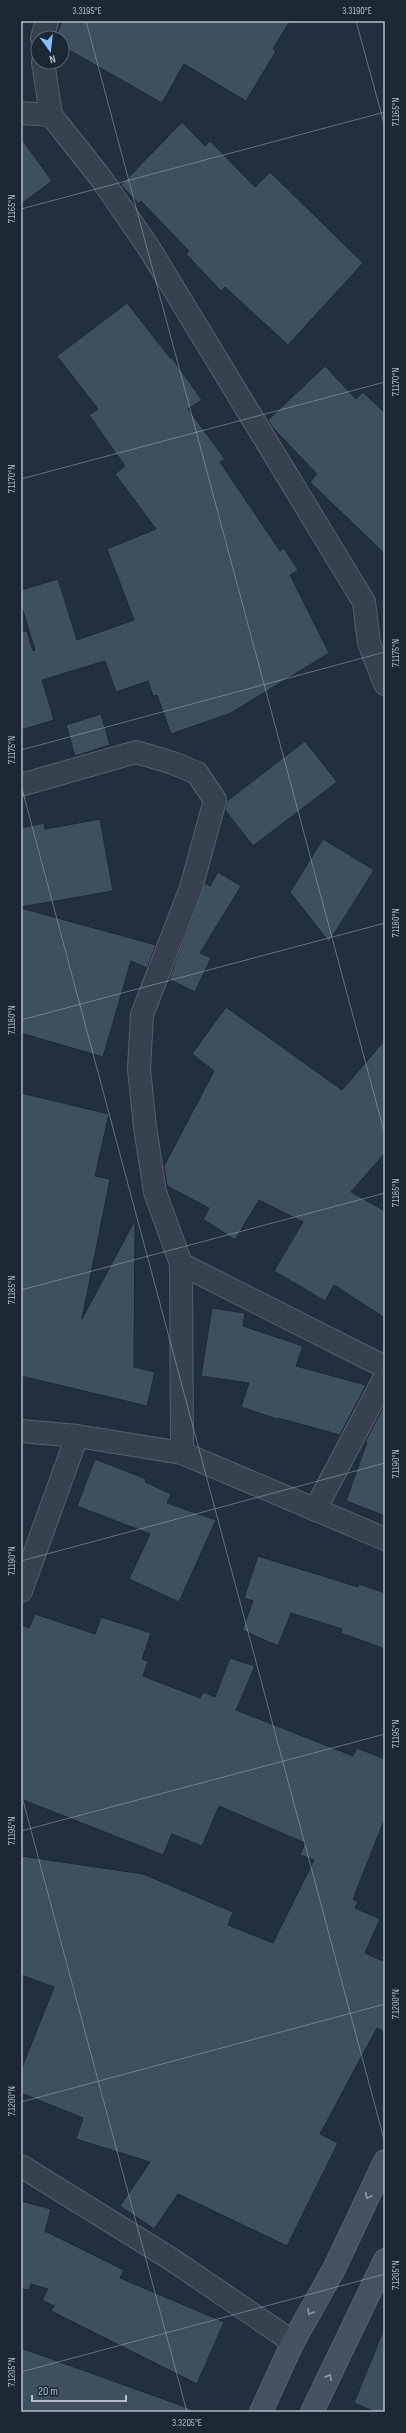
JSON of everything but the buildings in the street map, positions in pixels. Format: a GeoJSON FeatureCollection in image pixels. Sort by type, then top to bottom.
{"type":"FeatureCollection","features":[{"type":"Feature","properties":{"kind":"main road"},"geometry":{"type":"LineString","coordinates":[[261,2412],[293,2342],[334,2269],[385,2161]]}},
{"type":"Feature","properties":{"kind":"main road"},"geometry":{"type":"LineString","coordinates":[[312,2412],[385,2260]]}},
{"type":"Feature","properties":{"kind":"street"},"geometry":{"type":"LineString","coordinates":[[44,70],[51,115],[100,177],[149,248],[364,602],[369,643],[385,684]]}},
{"type":"Feature","properties":{"kind":"street"},"geometry":{"type":"LineString","coordinates":[[21,113],[51,115]]}},
{"type":"Feature","properties":{"kind":"street"},"geometry":{"type":"LineString","coordinates":[[21,785],[136,752],[173,763],[197,773],[215,800],[191,888],[142,1015],[139,1069],[145,1127],[156,1192],[181,1264],[182,1453]]}},
{"type":"Feature","properties":{"kind":"street"},"geometry":{"type":"LineString","coordinates":[[181,1264],[385,1366]]}},
{"type":"Feature","properties":{"kind":"street"},"geometry":{"type":"LineString","coordinates":[[315,1510],[385,1377]]}},
{"type":"Feature","properties":{"kind":"street"},"geometry":{"type":"LineString","coordinates":[[21,1431],[77,1436],[182,1453],[385,1539]]}},
{"type":"Feature","properties":{"kind":"street"},"geometry":{"type":"LineString","coordinates":[[21,1591],[77,1436]]}},
{"type":"Feature","properties":{"kind":"street"},"geometry":{"type":"LineString","coordinates":[[21,2166],[171,2259],[293,2342]]}}]}
